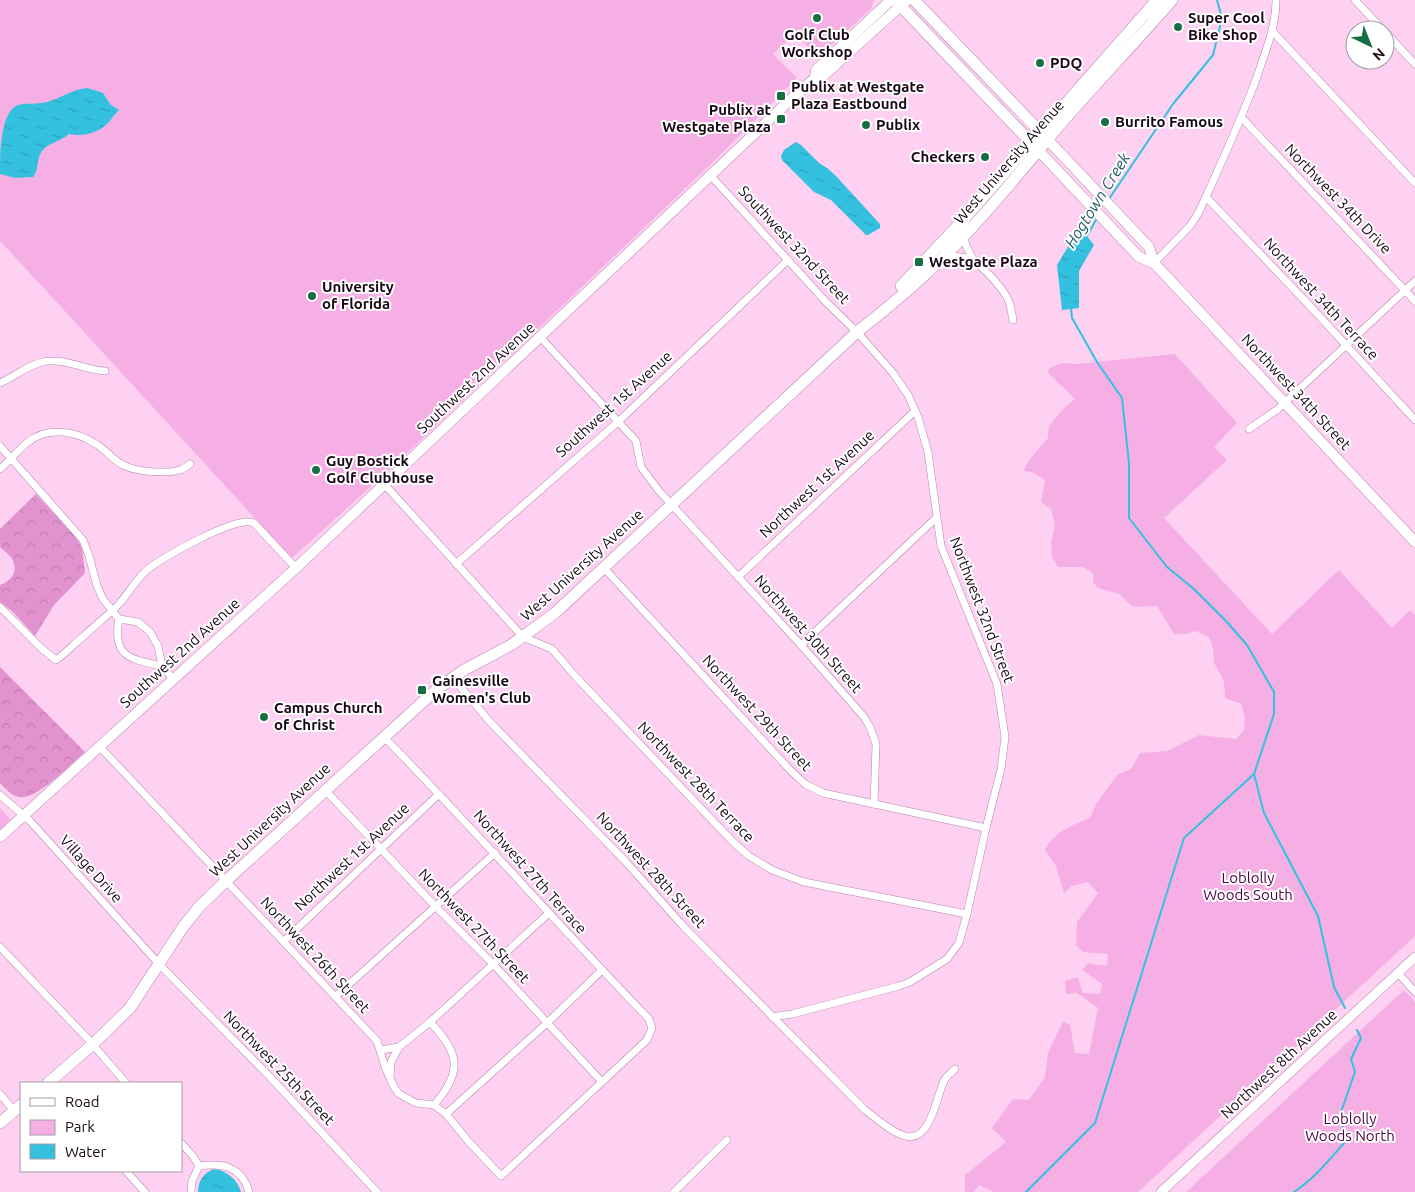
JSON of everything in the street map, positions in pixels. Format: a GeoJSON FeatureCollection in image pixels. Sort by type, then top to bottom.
{"type":"FeatureCollection","features":[{"type":"Feature","properties":{"kind":"main road"},"geometry":{"type":"LineString","coordinates":[[914,0],[1044,136]]}},
{"type":"Feature","properties":{"kind":"main road","name":"West University Avenue"},"geometry":{"type":"LineString","coordinates":[[49,1082],[92,1046],[130,1008],[183,927],[199,907],[227,880],[436,690],[453,678],[524,637],[555,613],[857,332],[885,310],[964,237],[1035,147],[1157,0]]}},
{"type":"Feature","properties":{"kind":"main road"},"geometry":{"type":"LineString","coordinates":[[1154,20],[1152,14],[1164,0]]}},
{"type":"Feature","properties":{"kind":"main road","name":"West University Avenue"},"geometry":{"type":"LineString","coordinates":[[1044,136],[1172,0]]}},
{"type":"Feature","properties":{"kind":"main road"},"geometry":{"type":"LineString","coordinates":[[898,2],[1035,147]]}},
{"type":"Feature","properties":{"kind":"main road","name":"Southwest 2nd Avenue"},"geometry":{"type":"LineString","coordinates":[[0,837],[296,568],[815,78],[822,77],[898,2]]}},
{"type":"Feature","properties":{"kind":"main road","name":"Northwest 34th Street"},"geometry":{"type":"LineString","coordinates":[[1044,136],[1149,247],[1154,263]]}},
{"type":"Feature","properties":{"kind":"main road","name":"West University Avenue"},"geometry":{"type":"LineString","coordinates":[[857,332],[873,312],[925,262],[964,219],[1035,147]]}},
{"type":"Feature","properties":{"kind":"main road","name":"Northwest 34th Street"},"geometry":{"type":"LineString","coordinates":[[1035,147],[1139,257],[1154,263],[1415,542]]}},
{"type":"Feature","properties":{"kind":"main road"},"geometry":{"type":"LineString","coordinates":[[946,254],[947,244],[960,231],[964,219]]}},
{"type":"Feature","properties":{"kind":"main road"},"geometry":{"type":"LineString","coordinates":[[0,1123],[18,1108]]}},
{"type":"Feature","properties":{"kind":"street"},"geometry":{"type":"LineString","coordinates":[[1154,263],[1190,226],[1206,197],[1241,117],[1272,32],[1276,18],[1276,0]]}},
{"type":"Feature","properties":{"kind":"street"},"geometry":{"type":"LineString","coordinates":[[1355,0],[1374,20]]}},
{"type":"Feature","properties":{"kind":"street"},"geometry":{"type":"LineString","coordinates":[[1272,32],[1415,183]]}},
{"type":"Feature","properties":{"kind":"street"},"geometry":{"type":"LineString","coordinates":[[1395,43],[1415,64]]}},
{"type":"Feature","properties":{"kind":"street","name":"Northwest 34th Drive"},"geometry":{"type":"LineString","coordinates":[[1241,117],[1415,301]]}},
{"type":"Feature","properties":{"kind":"street","name":"Southwest 32nd Street"},"geometry":{"type":"LineString","coordinates":[[711,176],[857,332]]}},
{"type":"Feature","properties":{"kind":"street","name":"Northwest 34th Terrace"},"geometry":{"type":"LineString","coordinates":[[1206,197],[1415,420]]}},
{"type":"Feature","properties":{"kind":"street"},"geometry":{"type":"LineString","coordinates":[[964,237],[974,262]]}},
{"type":"Feature","properties":{"kind":"street"},"geometry":{"type":"LineString","coordinates":[[946,254],[974,262],[1001,288],[1010,303],[1012,320]]}},
{"type":"Feature","properties":{"kind":"street","name":"Southwest 1st Avenue"},"geometry":{"type":"LineString","coordinates":[[456,564],[619,420],[788,260]]}},
{"type":"Feature","properties":{"kind":"street"},"geometry":{"type":"LineString","coordinates":[[1250,430],[1285,402],[1415,281]]}},
{"type":"Feature","properties":{"kind":"street","name":"Northwest 32nd Street"},"geometry":{"type":"LineString","coordinates":[[772,1017],[792,1014],[910,982],[947,959],[958,943],[967,914],[1001,769],[1005,737],[997,684],[941,546],[928,452],[915,411],[908,395],[893,373],[857,332]]}},
{"type":"Feature","properties":{"kind":"street","name":"Northwest 30th Street"},"geometry":{"type":"LineString","coordinates":[[541,338],[619,420],[636,441],[641,467],[672,504],[858,710],[870,727],[876,744],[874,804]]}},
{"type":"Feature","properties":{"kind":"street"},"geometry":{"type":"LineString","coordinates":[[0,383],[45,361],[105,371]]}},
{"type":"Feature","properties":{"kind":"street","name":"Northwest 1st Avenue"},"geometry":{"type":"LineString","coordinates":[[738,577],[915,411]]}},
{"type":"Feature","properties":{"kind":"street"},"geometry":{"type":"LineString","coordinates":[[0,469],[28,442],[49,433],[59,432],[73,433],[96,444],[116,461],[130,468],[144,471],[166,471],[180,470],[190,464]]}},
{"type":"Feature","properties":{"kind":"street"},"geometry":{"type":"LineString","coordinates":[[0,446],[83,540],[90,556],[97,586],[103,599],[119,619],[138,622],[150,632],[158,646],[162,666],[173,679]]}},
{"type":"Feature","properties":{"kind":"street"},"geometry":{"type":"LineString","coordinates":[[385,485],[524,637]]}},
{"type":"Feature","properties":{"kind":"street"},"geometry":{"type":"LineString","coordinates":[[801,645],[936,518]]}},
{"type":"Feature","properties":{"kind":"street"},"geometry":{"type":"LineString","coordinates":[[0,606],[41,648],[56,660],[112,611],[140,577],[163,558],[227,526],[249,521],[254,523],[296,568]]}},
{"type":"Feature","properties":{"kind":"street","name":"Northwest 29th Street"},"geometry":{"type":"LineString","coordinates":[[604,568],[794,775],[805,784],[823,793],[986,828]]}},
{"type":"Feature","properties":{"kind":"street"},"geometry":{"type":"LineString","coordinates":[[119,619],[117,638],[125,653],[137,660],[162,666]]}},
{"type":"Feature","properties":{"kind":"street","name":"Northwest 28th Terrace"},"geometry":{"type":"LineString","coordinates":[[524,637],[552,649],[576,677],[733,842],[749,856],[772,870],[804,882],[967,914]]}},
{"type":"Feature","properties":{"kind":"street","name":"Northwest 28th Street"},"geometry":{"type":"LineString","coordinates":[[453,678],[490,722],[562,795],[684,927],[865,1110],[888,1128],[904,1136],[913,1137],[920,1135],[926,1127],[945,1079],[955,1069]]}},
{"type":"Feature","properties":{"kind":"street","name":"Northwest 27th Terrace"},"geometry":{"type":"LineString","coordinates":[[384,737],[440,794],[602,970],[650,1019],[652,1028],[648,1040],[602,1082]]}},
{"type":"Feature","properties":{"kind":"street","name":"Northwest 26th Street"},"geometry":{"type":"LineString","coordinates":[[100,747],[377,1041],[385,1067],[400,1094],[416,1103],[434,1105],[446,1114],[501,1176],[602,1082]]}},
{"type":"Feature","properties":{"kind":"street","name":"Northwest 27th Street"},"geometry":{"type":"LineString","coordinates":[[325,790],[493,964],[602,1082]]}},
{"type":"Feature","properties":{"kind":"street","name":"Northwest 1st Avenue"},"geometry":{"type":"LineString","coordinates":[[284,941],[440,794]]}},
{"type":"Feature","properties":{"kind":"street","name":"Village Drive"},"geometry":{"type":"LineString","coordinates":[[0,795],[24,815],[159,964]]}},
{"type":"Feature","properties":{"kind":"street"},"geometry":{"type":"LineString","coordinates":[[336,996],[495,853]]}},
{"type":"Feature","properties":{"kind":"street"},"geometry":{"type":"LineString","coordinates":[[391,1079],[391,1062],[399,1047],[430,1022],[549,913]]}},
{"type":"Feature","properties":{"kind":"street"},"geometry":{"type":"LineString","coordinates":[[0,947],[125,1082]]}},
{"type":"Feature","properties":{"kind":"street","name":"Northwest 8th Avenue"},"geometry":{"type":"LineString","coordinates":[[1162,1192],[1415,957]]}},
{"type":"Feature","properties":{"kind":"street","name":"Northwest 25th Street"},"geometry":{"type":"LineString","coordinates":[[159,964],[270,1077],[377,1192]]}},
{"type":"Feature","properties":{"kind":"street"},"geometry":{"type":"LineString","coordinates":[[446,1114],[547,1023],[602,970]]}},
{"type":"Feature","properties":{"kind":"street"},"geometry":{"type":"LineString","coordinates":[[1398,973],[1415,992]]}},
{"type":"Feature","properties":{"kind":"street"},"geometry":{"type":"LineString","coordinates":[[430,1022],[447,1040],[455,1063],[454,1075],[450,1085],[434,1105]]}},
{"type":"Feature","properties":{"kind":"street"},"geometry":{"type":"LineString","coordinates":[[381,1050],[399,1047]]}},
{"type":"Feature","properties":{"kind":"street"},"geometry":{"type":"LineString","coordinates":[[0,1094],[18,1108]]}},
{"type":"Feature","properties":{"kind":"street"},"geometry":{"type":"LineString","coordinates":[[674,1192],[727,1140]]}},
{"type":"Feature","properties":{"kind":"street"},"geometry":{"type":"LineString","coordinates":[[182,1144],[199,1166]]}},
{"type":"Feature","properties":{"kind":"street"},"geometry":{"type":"LineString","coordinates":[[199,1166],[210,1164],[226,1165],[240,1176],[249,1192]]}},
{"type":"Feature","properties":{"kind":"street"},"geometry":{"type":"LineString","coordinates":[[192,1192],[192,1181],[199,1166]]}},
{"type":"Feature","properties":{"kind":"street"},"geometry":{"type":"LineString","coordinates":[[127,1172],[145,1192]]}},
{"type":"Feature","properties":{"kind":"green space","name":"University of Florida"},"geometry":{"type":"Polygon","coordinates":[[[0,0],[874,0],[871,9],[818,57],[795,33],[773,54],[797,78],[708,167],[400,460],[292,558],[0,241],[0,0]]]}},
{"type":"Feature","properties":{"kind":"green space","name":"Loblolly Woods South"},"geometry":{"type":"Polygon","coordinates":[[[1175,354],[1237,423],[1214,447],[1227,460],[1164,518],[1272,634],[1339,570],[1392,628],[1410,610],[1415,615],[1415,936],[1138,1192],[994,1192],[979,1185],[974,1192],[965,1192],[965,1175],[1006,1142],[992,1128],[1013,1099],[1029,1100],[1045,1077],[1048,1053],[1063,1021],[1070,1025],[1075,1053],[1089,1054],[1098,1008],[1077,993],[1066,994],[1065,981],[1078,977],[1083,993],[1100,994],[1102,984],[1082,970],[1088,963],[1107,965],[1108,954],[1083,952],[1076,945],[1077,922],[1098,893],[1088,882],[1072,886],[1064,893],[1056,866],[1045,850],[1058,834],[1090,818],[1096,804],[1117,775],[1131,769],[1140,753],[1167,751],[1199,735],[1236,739],[1244,730],[1245,717],[1241,704],[1225,698],[1224,681],[1214,663],[1213,649],[1209,637],[1195,631],[1186,634],[1174,634],[1157,606],[1133,607],[1119,594],[1098,588],[1093,582],[1093,573],[1083,567],[1058,567],[1052,557],[1051,542],[1055,525],[1051,509],[1041,502],[1045,480],[1032,472],[1023,471],[1030,459],[1048,438],[1049,426],[1063,409],[1075,399],[1048,373],[1049,368],[1062,363],[1076,364],[1175,354]]]}},
{"type":"Feature","properties":{"kind":"green space"},"geometry":{"type":"Polygon","coordinates":[[[36,494],[75,536],[82,548],[85,573],[54,605],[35,636],[12,611],[0,602],[0,585],[8,581],[13,575],[15,568],[11,558],[0,547],[0,529],[36,494]]]}},
{"type":"Feature","properties":{"kind":"green space"},"geometry":{"type":"Polygon","coordinates":[[[0,667],[85,752],[54,780],[27,796],[19,797],[14,795],[0,783],[0,667]]]}},
{"type":"Feature","properties":{"kind":"green space"},"geometry":{"type":"Polygon","coordinates":[[[0,808],[10,819],[0,832],[0,808]]]}},
{"type":"Feature","properties":{"kind":"green space","name":"Loblolly Woods North"},"geometry":{"type":"Polygon","coordinates":[[[1404,990],[1415,1002],[1415,1192],[1186,1192],[1404,990]]]}},
{"type":"Feature","properties":{"kind":"water"},"geometry":{"type":"Polygon","coordinates":[[[87,88],[103,93],[111,105],[119,110],[105,126],[85,134],[69,134],[48,146],[40,154],[33,177],[15,178],[0,174],[4,126],[11,111],[16,106],[47,102],[76,90],[87,88]]]}},
{"type":"Feature","properties":{"kind":"water"},"geometry":{"type":"Polygon","coordinates":[[[796,142],[836,176],[880,224],[880,228],[866,235],[831,200],[814,192],[782,160],[781,156],[784,150],[796,142]]]}},
{"type":"Feature","properties":{"kind":"water"},"geometry":{"type":"Polygon","coordinates":[[[1080,227],[1094,245],[1079,271],[1079,308],[1062,310],[1057,265],[1080,227]]]}},
{"type":"Feature","properties":{"kind":"water"},"geometry":{"type":"Polygon","coordinates":[[[214,1169],[231,1176],[241,1192],[198,1192],[202,1178],[214,1169]]]}},
{"type":"Feature","properties":{"kind":"waterway","name":"Hogtown Creek"},"geometry":{"type":"LineString","coordinates":[[1109,199],[1173,104],[1213,55],[1222,18],[1217,0]]}},
{"type":"Feature","properties":{"kind":"waterway","name":"Hogtown Creek"},"geometry":{"type":"LineString","coordinates":[[1086,238],[1097,218]]}},
{"type":"Feature","properties":{"kind":"waterway"},"geometry":{"type":"LineString","coordinates":[[1071,308],[1072,318],[1097,362],[1122,398],[1129,463],[1129,518],[1167,567],[1194,589],[1247,645],[1274,692],[1274,714],[1254,774],[1264,813],[1318,916],[1334,987],[1345,1008]]}},
{"type":"Feature","properties":{"kind":"waterway"},"geometry":{"type":"LineString","coordinates":[[1026,1192],[1095,1123],[1184,838],[1254,774]]}},
{"type":"Feature","properties":{"kind":"waterway"},"geometry":{"type":"LineString","coordinates":[[1294,1192],[1315,1175],[1345,1142],[1341,1112],[1355,1072],[1351,1059],[1361,1038],[1357,1030]]}},
{"type":"Feature","properties":{"kind":"place","name":"Golf Club Workshop"},"geometry":{"type":"Point","coordinates":[817,18]}},
{"type":"Feature","properties":{"kind":"place","name":"Super Cool Bike Shop"},"geometry":{"type":"Point","coordinates":[1178,27]}},
{"type":"Feature","properties":{"kind":"place","name":"PDQ"},"geometry":{"type":"Point","coordinates":[1040,63]}},
{"type":"Feature","properties":{"kind":"place","name":"Publix at Westgate Plaza Eastbound"},"geometry":{"type":"Point","coordinates":[781,96]}},
{"type":"Feature","properties":{"kind":"place","name":"Publix at Westgate Plaza"},"geometry":{"type":"Point","coordinates":[781,119]}},
{"type":"Feature","properties":{"kind":"place","name":"Burrito Famous"},"geometry":{"type":"Point","coordinates":[1105,122]}},
{"type":"Feature","properties":{"kind":"place","name":"Publix"},"geometry":{"type":"Point","coordinates":[866,125]}},
{"type":"Feature","properties":{"kind":"place","name":"Checkers"},"geometry":{"type":"Point","coordinates":[985,157]}},
{"type":"Feature","properties":{"kind":"place","name":"Westgate Plaza"},"geometry":{"type":"Point","coordinates":[919,262]}},
{"type":"Feature","properties":{"kind":"place","name":"University of Florida"},"geometry":{"type":"Point","coordinates":[312,296]}},
{"type":"Feature","properties":{"kind":"place","name":"Guy Bostick Golf Clubhouse"},"geometry":{"type":"Point","coordinates":[316,470]}},
{"type":"Feature","properties":{"kind":"place","name":"Gainesville Women's Club"},"geometry":{"type":"Point","coordinates":[422,690]}},
{"type":"Feature","properties":{"kind":"place","name":"Campus Church of Christ"},"geometry":{"type":"Point","coordinates":[264,717]}}]}
